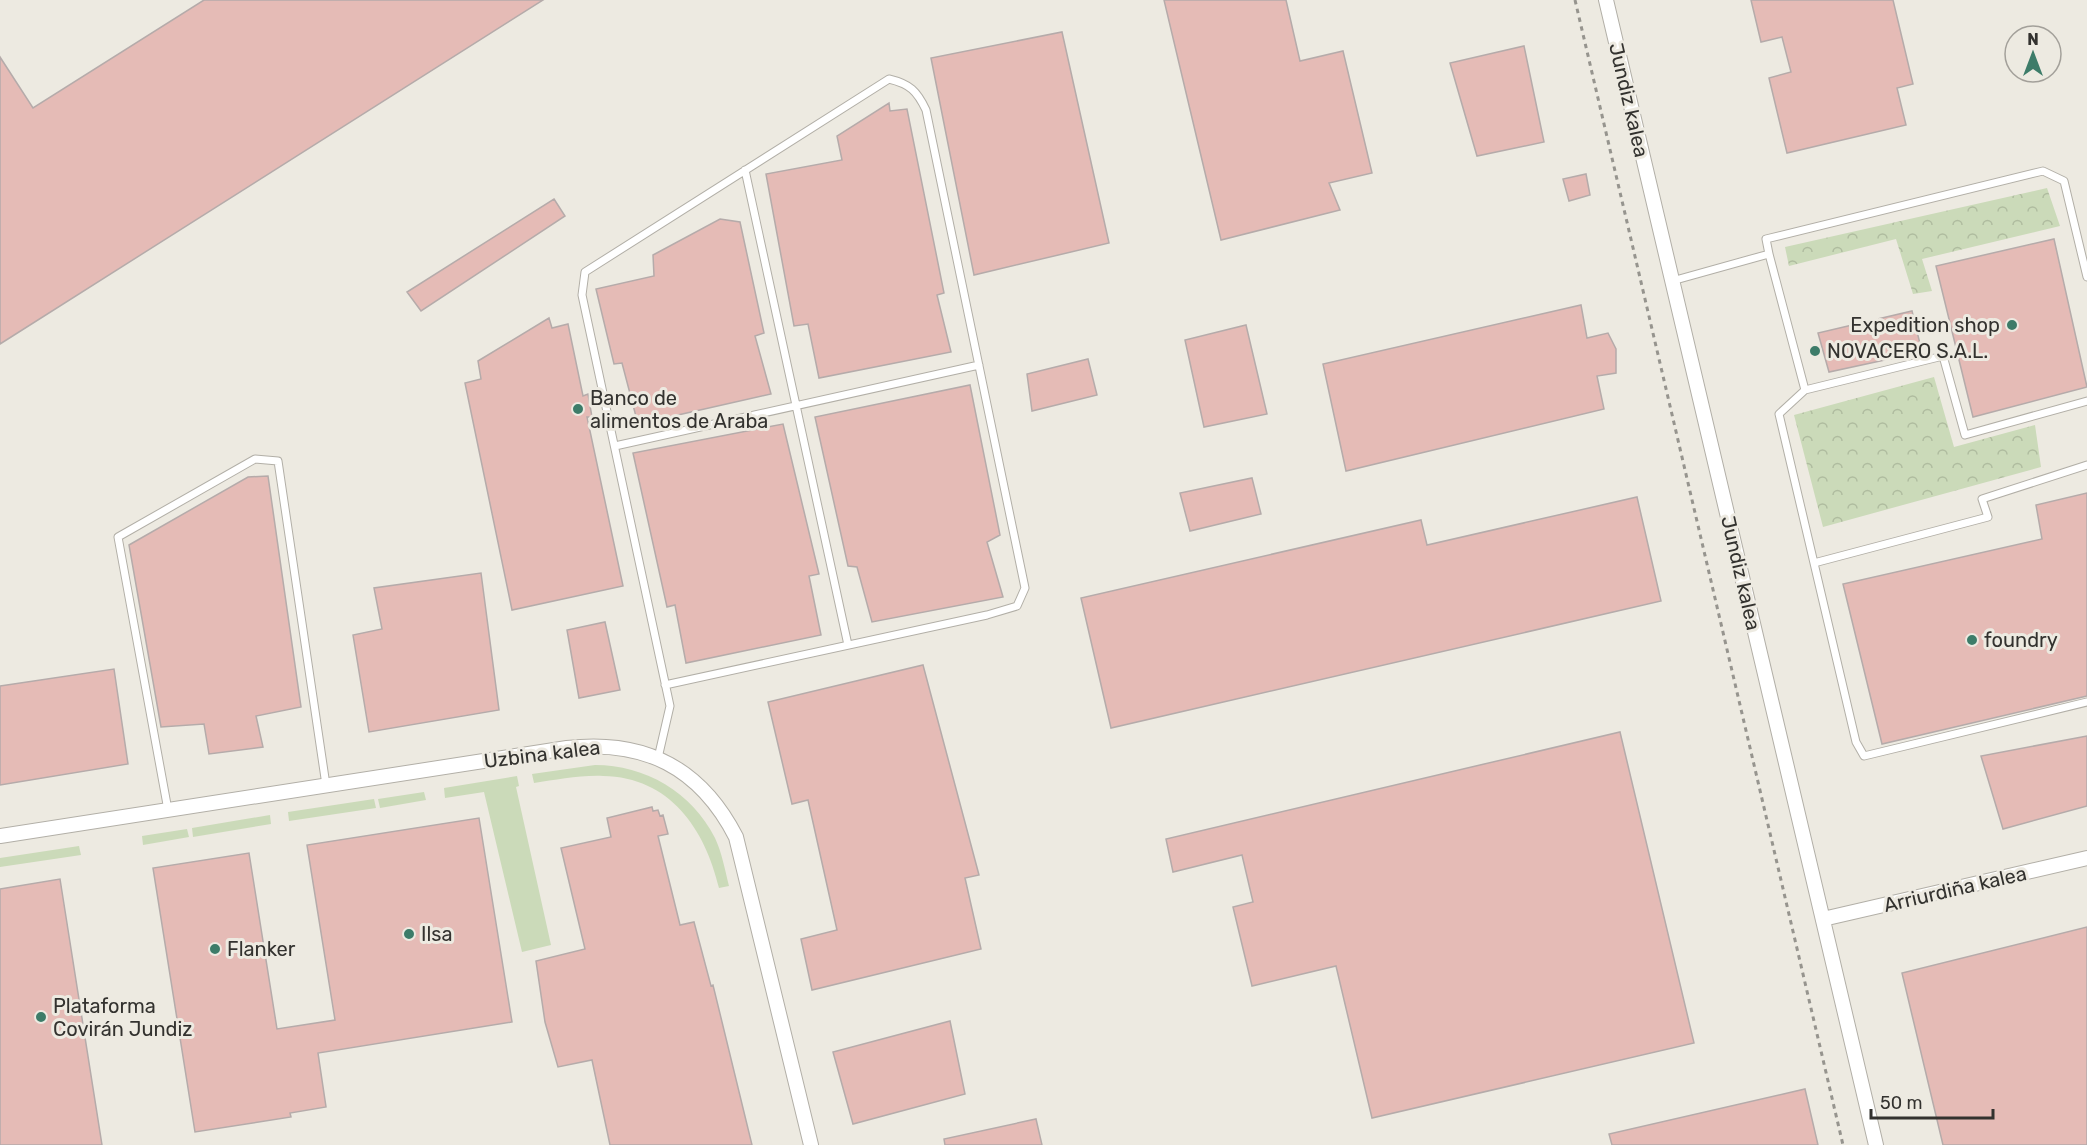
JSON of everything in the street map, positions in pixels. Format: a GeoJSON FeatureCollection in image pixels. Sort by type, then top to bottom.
{"type":"FeatureCollection","features":[{"type":"Feature","properties":{"kind":"street","name":"Jundiz kalea"},"geometry":{"type":"LineString","coordinates":[[1606,0],[1876,1145]]}},
{"type":"Feature","properties":{"kind":"street","name":"Uzbina kalea"},"geometry":{"type":"LineString","coordinates":[[0,836],[595,745],[616,746],[658,758],[680,769],[700,785],[726,817],[736,837],[811,1145]]}},
{"type":"Feature","properties":{"kind":"street","name":"Arriurdiña kalea"},"geometry":{"type":"LineString","coordinates":[[1823,919],[2087,858]]}},
{"type":"Feature","properties":{"kind":"lane"},"geometry":{"type":"LineString","coordinates":[[658,758],[670,706],[665,685],[615,446],[582,295],[585,272],[889,79],[906,83],[918,92],[926,110],[1025,588],[1017,606],[665,685]]}},
{"type":"Feature","properties":{"kind":"lane"},"geometry":{"type":"LineString","coordinates":[[746,170],[848,645]]}},
{"type":"Feature","properties":{"kind":"lane"},"geometry":{"type":"LineString","coordinates":[[1804,390],[1766,239],[2043,171],[2064,181],[2087,277]]}},
{"type":"Feature","properties":{"kind":"lane"},"geometry":{"type":"LineString","coordinates":[[1671,281],[1769,254]]}},
{"type":"Feature","properties":{"kind":"lane"},"geometry":{"type":"LineString","coordinates":[[2087,401],[1965,435],[1943,356],[1804,390],[1779,414],[1856,741],[1864,756],[2087,702]]}},
{"type":"Feature","properties":{"kind":"lane"},"geometry":{"type":"LineString","coordinates":[[615,446],[979,364]]}},
{"type":"Feature","properties":{"kind":"lane"},"geometry":{"type":"LineString","coordinates":[[168,810],[118,537],[255,459],[278,461],[326,785]]}},
{"type":"Feature","properties":{"kind":"lane"},"geometry":{"type":"LineString","coordinates":[[1814,563],[1988,517],[1982,499],[2087,465]]}},
{"type":"Feature","properties":{"kind":"path"},"geometry":{"type":"LineString","coordinates":[[1575,0],[1843,1145]]}},
{"type":"Feature","properties":{"kind":"green space"},"geometry":{"type":"Polygon","coordinates":[[[2047,188],[2060,226],[1922,259],[1932,291],[1913,294],[1896,239],[1789,266],[1785,247],[2047,188]]]}},
{"type":"Feature","properties":{"kind":"green space"},"geometry":{"type":"Polygon","coordinates":[[[1934,377],[1954,447],[2035,425],[2041,467],[1823,527],[1794,415],[1934,377]]]}},
{"type":"Feature","properties":{"kind":"green space"},"geometry":{"type":"Polygon","coordinates":[[[595,765],[614,766],[649,776],[665,784],[694,807],[715,838],[729,886],[719,888],[713,866],[694,827],[681,810],[665,796],[627,779],[603,776],[577,777],[534,783],[532,774],[595,765]]]}},
{"type":"Feature","properties":{"kind":"green space"},"geometry":{"type":"Polygon","coordinates":[[[517,776],[519,786],[516,787],[551,945],[522,952],[484,792],[445,798],[444,788],[517,776]]]}},
{"type":"Feature","properties":{"kind":"green space"},"geometry":{"type":"Polygon","coordinates":[[[424,792],[426,800],[380,808],[378,799],[424,792]]]}},
{"type":"Feature","properties":{"kind":"green space"},"geometry":{"type":"Polygon","coordinates":[[[374,799],[376,808],[289,821],[288,812],[374,799]]]}},
{"type":"Feature","properties":{"kind":"green space"},"geometry":{"type":"Polygon","coordinates":[[[270,815],[271,824],[193,837],[192,828],[270,815]]]}},
{"type":"Feature","properties":{"kind":"green space"},"geometry":{"type":"Polygon","coordinates":[[[187,829],[189,837],[143,845],[142,836],[187,829]]]}},
{"type":"Feature","properties":{"kind":"green space"},"geometry":{"type":"Polygon","coordinates":[[[79,846],[81,855],[0,867],[0,858],[79,846]]]}},
{"type":"Feature","properties":{"kind":"building"},"geometry":{"type":"Polygon","coordinates":[[[204,0],[543,0],[0,344],[0,57],[33,108],[204,0]]]}},
{"type":"Feature","properties":{"kind":"building"},"geometry":{"type":"Polygon","coordinates":[[[1164,0],[1286,0],[1300,61],[1343,51],[1372,173],[1329,183],[1340,210],[1221,240],[1164,0]]]}},
{"type":"Feature","properties":{"kind":"building"},"geometry":{"type":"Polygon","coordinates":[[[1751,0],[1893,0],[1913,84],[1897,88],[1906,125],[1787,153],[1769,78],[1791,72],[1782,37],[1761,42],[1751,0]]]}},
{"type":"Feature","properties":{"kind":"building"},"geometry":{"type":"Polygon","coordinates":[[[1062,32],[1109,243],[974,275],[931,58],[1062,32]]]}},
{"type":"Feature","properties":{"kind":"building"},"geometry":{"type":"Polygon","coordinates":[[[1524,46],[1544,142],[1477,156],[1450,63],[1524,46]]]}},
{"type":"Feature","properties":{"kind":"building"},"geometry":{"type":"Polygon","coordinates":[[[889,103],[890,111],[907,109],[944,293],[937,295],[951,352],[819,378],[808,324],[794,326],[766,174],[842,160],[837,136],[889,103]]]}},
{"type":"Feature","properties":{"kind":"building"},"geometry":{"type":"Polygon","coordinates":[[[1586,174],[1590,195],[1569,201],[1563,179],[1586,174]]]}},
{"type":"Feature","properties":{"kind":"building"},"geometry":{"type":"Polygon","coordinates":[[[554,199],[565,216],[421,311],[407,292],[554,199]]]}},
{"type":"Feature","properties":{"kind":"building"},"geometry":{"type":"Polygon","coordinates":[[[720,219],[740,222],[764,333],[755,336],[771,394],[638,424],[622,363],[614,364],[596,289],[654,276],[653,255],[720,219]]]}},
{"type":"Feature","properties":{"kind":"building","name":"Expedition shop"},"geometry":{"type":"Polygon","coordinates":[[[2054,239],[2087,387],[1973,417],[1936,266],[2054,239]]]}},
{"type":"Feature","properties":{"kind":"building"},"geometry":{"type":"Polygon","coordinates":[[[1581,305],[1587,338],[1608,333],[1616,349],[1616,373],[1597,376],[1604,409],[1346,471],[1323,364],[1581,305]]]}},
{"type":"Feature","properties":{"kind":"building"},"geometry":{"type":"Polygon","coordinates":[[[1912,311],[1922,352],[1829,372],[1818,333],[1912,311]]]}},
{"type":"Feature","properties":{"kind":"building"},"geometry":{"type":"Polygon","coordinates":[[[549,318],[552,328],[568,324],[583,396],[588,394],[592,417],[587,417],[623,586],[512,610],[465,383],[481,379],[478,361],[549,318]]]}},
{"type":"Feature","properties":{"kind":"building"},"geometry":{"type":"Polygon","coordinates":[[[1246,325],[1267,414],[1204,427],[1185,340],[1246,325]]]}},
{"type":"Feature","properties":{"kind":"building"},"geometry":{"type":"Polygon","coordinates":[[[1088,359],[1097,395],[1032,411],[1027,374],[1088,359]]]}},
{"type":"Feature","properties":{"kind":"building"},"geometry":{"type":"Polygon","coordinates":[[[970,385],[1000,535],[987,542],[1003,597],[872,622],[857,567],[848,566],[815,417],[970,385]]]}},
{"type":"Feature","properties":{"kind":"building"},"geometry":{"type":"Polygon","coordinates":[[[783,424],[819,574],[809,576],[821,635],[686,663],[675,605],[667,607],[633,453],[783,424]]]}},
{"type":"Feature","properties":{"kind":"building"},"geometry":{"type":"Polygon","coordinates":[[[268,476],[301,707],[256,716],[263,747],[209,754],[204,724],[161,727],[129,545],[248,477],[268,476]]]}},
{"type":"Feature","properties":{"kind":"building"},"geometry":{"type":"Polygon","coordinates":[[[1252,478],[1261,514],[1190,531],[1180,493],[1252,478]]]}},
{"type":"Feature","properties":{"kind":"building","name":"foundry"},"geometry":{"type":"Polygon","coordinates":[[[2087,493],[2087,696],[1882,744],[1843,584],[2042,539],[2036,505],[2087,493]]]}},
{"type":"Feature","properties":{"kind":"building"},"geometry":{"type":"Polygon","coordinates":[[[1637,497],[1661,601],[1111,728],[1081,598],[1421,520],[1427,545],[1637,497]]]}},
{"type":"Feature","properties":{"kind":"building"},"geometry":{"type":"Polygon","coordinates":[[[481,573],[499,710],[369,732],[353,635],[382,629],[374,588],[481,573]]]}},
{"type":"Feature","properties":{"kind":"building"},"geometry":{"type":"Polygon","coordinates":[[[605,622],[620,690],[579,698],[567,630],[605,622]]]}},
{"type":"Feature","properties":{"kind":"building"},"geometry":{"type":"Polygon","coordinates":[[[923,665],[979,875],[965,878],[981,949],[812,990],[801,939],[837,930],[808,800],[792,804],[768,702],[923,665]]]}},
{"type":"Feature","properties":{"kind":"building"},"geometry":{"type":"Polygon","coordinates":[[[114,669],[128,764],[0,785],[0,686],[114,669]]]}},
{"type":"Feature","properties":{"kind":"building"},"geometry":{"type":"Polygon","coordinates":[[[1620,732],[1694,1043],[1372,1118],[1336,966],[1252,986],[1233,907],[1253,902],[1242,855],[1173,872],[1166,839],[1620,732]]]}},
{"type":"Feature","properties":{"kind":"building"},"geometry":{"type":"Polygon","coordinates":[[[2087,736],[2087,806],[2003,829],[1981,756],[2087,736]]]}},
{"type":"Feature","properties":{"kind":"building"},"geometry":{"type":"Polygon","coordinates":[[[652,807],[653,811],[658,810],[660,816],[663,815],[668,834],[658,836],[680,925],[694,922],[711,986],[713,985],[752,1145],[610,1145],[592,1060],[558,1067],[545,1022],[536,961],[585,949],[561,848],[611,837],[607,818],[652,807]]]}},
{"type":"Feature","properties":{"kind":"building"},"geometry":{"type":"Polygon","coordinates":[[[479,818],[512,1022],[318,1053],[326,1107],[290,1113],[291,1117],[195,1132],[153,868],[249,853],[277,1029],[335,1020],[307,845],[479,818]]]}},
{"type":"Feature","properties":{"kind":"building","name":"Plataforma Covirán Jundiz"},"geometry":{"type":"Polygon","coordinates":[[[60,879],[102,1145],[0,1145],[0,889],[60,879]]]}},
{"type":"Feature","properties":{"kind":"building"},"geometry":{"type":"Polygon","coordinates":[[[2087,927],[2087,1145],[1943,1145],[1902,973],[2087,927]]]}},
{"type":"Feature","properties":{"kind":"building"},"geometry":{"type":"Polygon","coordinates":[[[950,1021],[965,1094],[853,1124],[833,1052],[950,1021]]]}},
{"type":"Feature","properties":{"kind":"building"},"geometry":{"type":"Polygon","coordinates":[[[1805,1089],[1818,1145],[1612,1145],[1609,1134],[1805,1089]]]}},
{"type":"Feature","properties":{"kind":"building"},"geometry":{"type":"Polygon","coordinates":[[[1036,1119],[1042,1145],[945,1145],[944,1139],[1036,1119]]]}},
{"type":"Feature","properties":{"kind":"place","name":"Expedition shop"},"geometry":{"type":"Point","coordinates":[2012,325]}},
{"type":"Feature","properties":{"kind":"place","name":"NOVACERO S.A.L."},"geometry":{"type":"Point","coordinates":[1815,351]}},
{"type":"Feature","properties":{"kind":"place","name":"Banco de alimentos de Araba"},"geometry":{"type":"Point","coordinates":[578,409]}},
{"type":"Feature","properties":{"kind":"place","name":"foundry"},"geometry":{"type":"Point","coordinates":[1972,640]}},
{"type":"Feature","properties":{"kind":"place","name":"Ilsa"},"geometry":{"type":"Point","coordinates":[409,934]}},
{"type":"Feature","properties":{"kind":"place","name":"Flanker"},"geometry":{"type":"Point","coordinates":[215,949]}},
{"type":"Feature","properties":{"kind":"place","name":"Plataforma Covirán Jundiz"},"geometry":{"type":"Point","coordinates":[41,1017]}}]}
